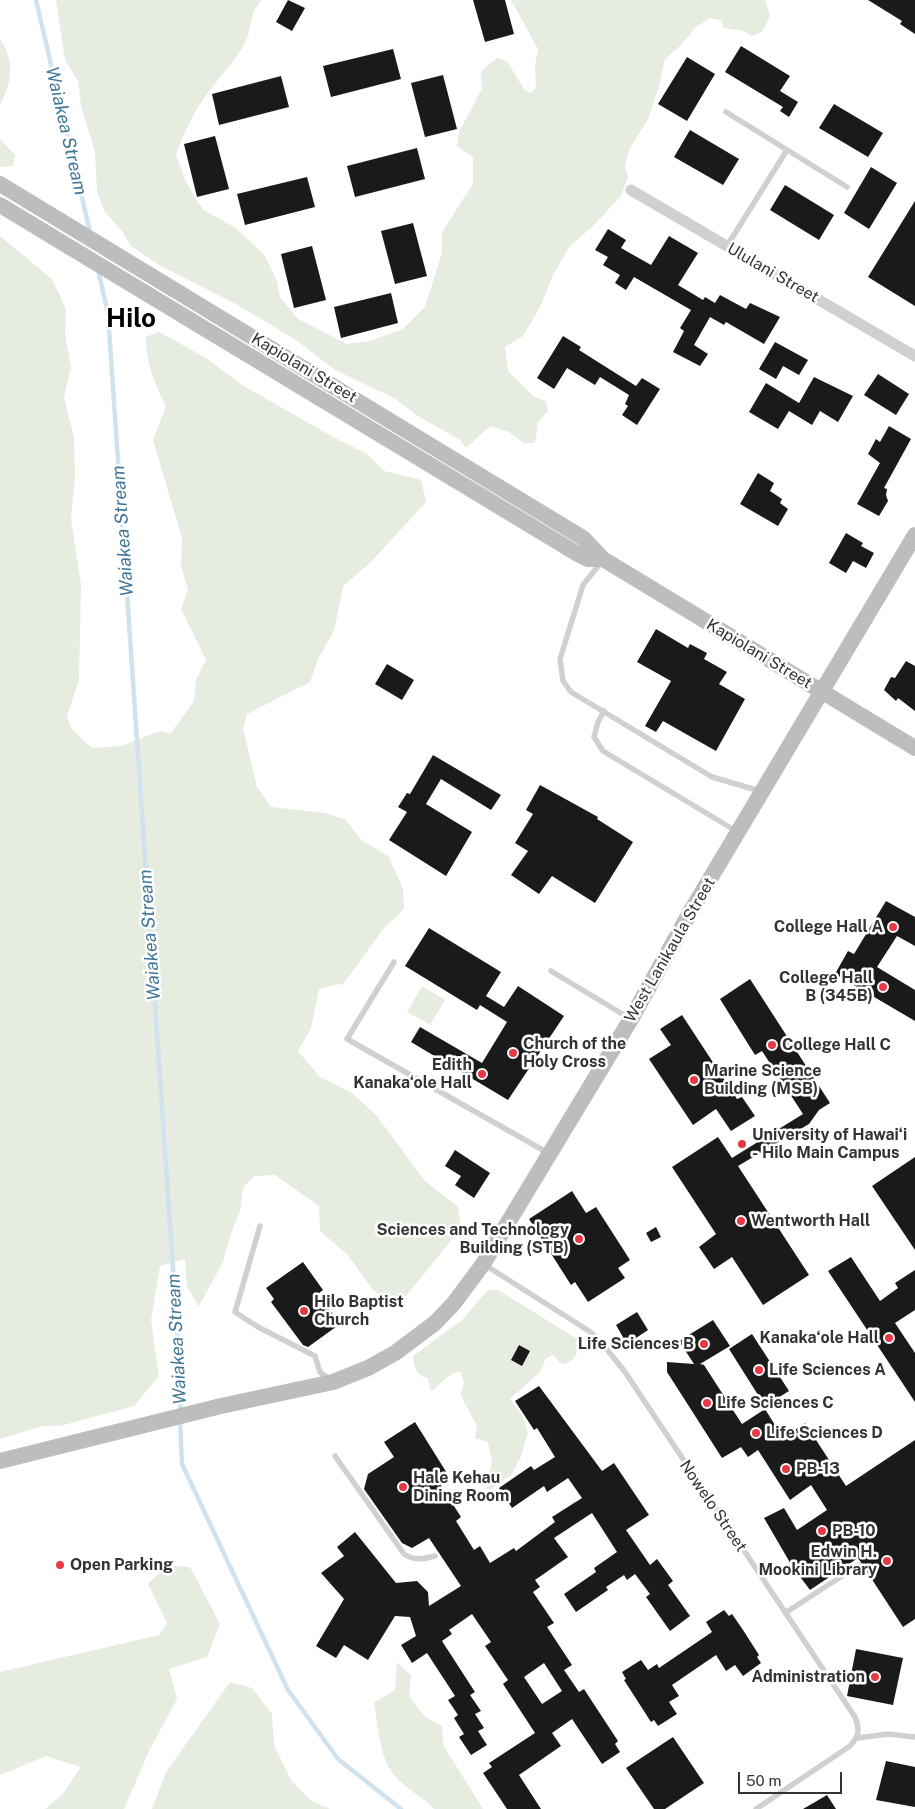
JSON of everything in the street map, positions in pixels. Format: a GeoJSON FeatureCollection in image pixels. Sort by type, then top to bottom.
{"type":"FeatureCollection","features":[{"type":"Feature","properties":{"kind":"street","name":"Kapiolani Street"},"geometry":{"type":"LineString","coordinates":[[0,184],[583,538],[603,560],[915,748]]}},
{"type":"Feature","properties":{"kind":"street","name":"Ululani Street"},"geometry":{"type":"LineString","coordinates":[[631,190],[915,356]]}},
{"type":"Feature","properties":{"kind":"street","name":"Kapiolani Street"},"geometry":{"type":"LineString","coordinates":[[0,205],[576,553],[588,558],[603,560]]}},
{"type":"Feature","properties":{"kind":"street","name":"West Lanikaula Street"},"geometry":{"type":"LineString","coordinates":[[0,1461],[221,1406],[332,1382],[368,1368],[416,1339],[454,1303],[483,1264],[631,1019],[692,909],[915,535]]}},
{"type":"Feature","properties":{"kind":"lane"},"geometry":{"type":"LineString","coordinates":[[726,112],[847,187]]}},
{"type":"Feature","properties":{"kind":"lane"},"geometry":{"type":"LineString","coordinates":[[727,246],[787,150]]}},
{"type":"Feature","properties":{"kind":"lane"},"geometry":{"type":"LineString","coordinates":[[603,560],[583,585],[560,659],[563,681],[571,692],[712,777],[762,791]]}},
{"type":"Feature","properties":{"kind":"lane"},"geometry":{"type":"LineString","coordinates":[[604,711],[598,722],[594,737],[603,751],[738,832]]}},
{"type":"Feature","properties":{"kind":"lane"},"geometry":{"type":"LineString","coordinates":[[394,962],[347,1039],[548,1154]]}},
{"type":"Feature","properties":{"kind":"lane"},"geometry":{"type":"LineString","coordinates":[[551,971],[631,1019]]}},
{"type":"Feature","properties":{"kind":"lane"},"geometry":{"type":"LineString","coordinates":[[260,1226],[235,1312],[258,1327],[315,1356],[320,1372],[332,1382]]}},
{"type":"Feature","properties":{"kind":"lane","name":"Nowelo Street"},"geometry":{"type":"LineString","coordinates":[[483,1264],[574,1320],[602,1343],[625,1372],[855,1718],[859,1728],[857,1738]]}},
{"type":"Feature","properties":{"kind":"lane"},"geometry":{"type":"LineString","coordinates":[[335,1456],[404,1554],[410,1558],[421,1560],[435,1556]]}},
{"type":"Feature","properties":{"kind":"lane"},"geometry":{"type":"LineString","coordinates":[[785,1613],[859,1565]]}},
{"type":"Feature","properties":{"kind":"lane"},"geometry":{"type":"LineString","coordinates":[[756,1809],[850,1746],[857,1738],[888,1734],[915,1737]]}},
{"type":"Feature","properties":{"kind":"shaded area"},"geometry":{"type":"Polygon","coordinates":[[[56,0],[262,0],[253,15],[244,45],[197,110],[176,155],[186,182],[203,210],[236,228],[265,256],[277,281],[280,297],[298,319],[347,344],[370,341],[403,329],[425,307],[442,253],[442,232],[473,184],[473,157],[457,146],[459,132],[482,89],[481,71],[497,58],[507,61],[525,91],[532,93],[536,86],[535,65],[538,49],[511,0],[765,0],[770,15],[763,31],[752,36],[743,31],[724,28],[721,20],[710,18],[696,27],[680,46],[665,59],[658,90],[648,119],[629,150],[625,166],[628,177],[621,196],[593,226],[570,246],[552,277],[540,307],[523,336],[505,347],[508,371],[533,396],[546,401],[548,411],[538,422],[535,443],[524,443],[509,432],[490,426],[466,448],[460,440],[418,416],[394,398],[335,370],[296,340],[236,304],[159,265],[131,246],[122,231],[105,212],[97,191],[95,152],[81,106],[78,81],[65,60],[56,0]]]}},
{"type":"Feature","properties":{"kind":"shaded area"},"geometry":{"type":"Polygon","coordinates":[[[0,39],[8,56],[10,72],[7,89],[0,105],[0,39]]]}},
{"type":"Feature","properties":{"kind":"shaded area"},"geometry":{"type":"Polygon","coordinates":[[[0,139],[15,155],[13,166],[0,167],[0,139]]]}},
{"type":"Feature","properties":{"kind":"shaded area"},"geometry":{"type":"Polygon","coordinates":[[[0,236],[52,279],[66,309],[65,333],[71,367],[64,397],[74,438],[75,476],[71,519],[81,585],[79,680],[67,716],[71,728],[92,748],[121,746],[160,731],[171,733],[194,701],[196,680],[206,660],[181,609],[188,590],[181,565],[182,538],[153,440],[166,406],[147,356],[146,337],[159,332],[206,358],[242,385],[333,437],[367,454],[384,471],[421,480],[426,502],[370,563],[343,586],[334,631],[318,659],[310,682],[247,714],[243,729],[257,787],[271,807],[325,813],[346,820],[360,839],[389,857],[403,889],[404,909],[383,929],[344,983],[319,989],[311,1028],[298,1051],[320,1077],[353,1094],[376,1115],[425,1181],[458,1207],[461,1228],[406,1296],[389,1302],[372,1289],[348,1255],[320,1231],[319,1206],[275,1175],[254,1176],[243,1188],[240,1211],[230,1236],[223,1262],[199,1306],[187,1287],[185,1259],[160,1266],[151,1320],[159,1376],[134,1406],[60,1426],[43,1426],[0,1439],[0,236]]]}},
{"type":"Feature","properties":{"kind":"shaded area"},"geometry":{"type":"Polygon","coordinates":[[[422,986],[445,1000],[430,1025],[407,1012],[422,986]]]}},
{"type":"Feature","properties":{"kind":"shaded area"},"geometry":{"type":"Polygon","coordinates":[[[498,1290],[579,1340],[575,1344],[578,1347],[576,1356],[572,1360],[565,1364],[560,1363],[554,1355],[546,1358],[540,1372],[510,1399],[523,1416],[528,1433],[521,1456],[512,1474],[491,1489],[487,1489],[487,1480],[492,1462],[488,1442],[475,1438],[477,1426],[460,1394],[464,1384],[461,1372],[450,1376],[434,1390],[430,1390],[428,1378],[416,1370],[413,1356],[462,1320],[487,1291],[498,1290]]]}},
{"type":"Feature","properties":{"kind":"shaded area"},"geometry":{"type":"Polygon","coordinates":[[[166,1566],[190,1567],[220,1624],[207,1657],[169,1669],[177,1699],[149,1751],[124,1809],[45,1809],[61,1796],[81,1767],[46,1756],[0,1775],[0,1672],[159,1635],[167,1623],[148,1584],[166,1566]]]}},
{"type":"Feature","properties":{"kind":"shaded area"},"geometry":{"type":"Polygon","coordinates":[[[397,1662],[411,1675],[409,1696],[424,1716],[442,1726],[443,1745],[483,1809],[434,1809],[401,1782],[388,1766],[381,1746],[374,1703],[395,1690],[397,1662]]]}},
{"type":"Feature","properties":{"kind":"shaded area"},"geometry":{"type":"Polygon","coordinates":[[[230,1682],[252,1688],[272,1714],[274,1745],[291,1780],[311,1801],[330,1809],[152,1809],[166,1772],[230,1682]]]}},
{"type":"Feature","properties":{"kind":"building"},"geometry":{"type":"Polygon","coordinates":[[[288,0],[305,8],[292,31],[276,22],[288,0]]]}},
{"type":"Feature","properties":{"kind":"building"},"geometry":{"type":"Polygon","coordinates":[[[473,0],[505,0],[514,34],[485,42],[473,0]]]}},
{"type":"Feature","properties":{"kind":"building"},"geometry":{"type":"Polygon","coordinates":[[[868,0],[915,0],[915,34],[900,24],[902,21],[868,0]]]}},
{"type":"Feature","properties":{"kind":"building"},"geometry":{"type":"Polygon","coordinates":[[[741,46],[790,76],[780,91],[798,102],[789,117],[780,111],[783,107],[725,72],[741,46]]]}},
{"type":"Feature","properties":{"kind":"building"},"geometry":{"type":"Polygon","coordinates":[[[393,49],[401,79],[331,97],[323,66],[393,49]]]}},
{"type":"Feature","properties":{"kind":"building"},"geometry":{"type":"Polygon","coordinates":[[[687,57],[715,74],[687,121],[658,104],[687,57]]]}},
{"type":"Feature","properties":{"kind":"building"},"geometry":{"type":"Polygon","coordinates":[[[443,75],[457,129],[425,137],[411,83],[443,75]]]}},
{"type":"Feature","properties":{"kind":"building"},"geometry":{"type":"Polygon","coordinates":[[[281,76],[289,107],[219,125],[212,94],[281,76]]]}},
{"type":"Feature","properties":{"kind":"building"},"geometry":{"type":"Polygon","coordinates":[[[834,104],[883,133],[868,157],[819,128],[834,104]]]}},
{"type":"Feature","properties":{"kind":"building"},"geometry":{"type":"Polygon","coordinates":[[[690,130],[739,159],[723,185],[674,157],[690,130]]]}},
{"type":"Feature","properties":{"kind":"building"},"geometry":{"type":"Polygon","coordinates":[[[215,136],[229,189],[197,197],[184,144],[215,136]]]}},
{"type":"Feature","properties":{"kind":"building"},"geometry":{"type":"Polygon","coordinates":[[[417,148],[425,179],[355,197],[347,166],[417,148]]]}},
{"type":"Feature","properties":{"kind":"building"},"geometry":{"type":"Polygon","coordinates":[[[871,167],[897,183],[869,229],[844,213],[871,167]]]}},
{"type":"Feature","properties":{"kind":"building"},"geometry":{"type":"Polygon","coordinates":[[[307,177],[315,207],[245,225],[237,194],[307,177]]]}},
{"type":"Feature","properties":{"kind":"building"},"geometry":{"type":"Polygon","coordinates":[[[785,185],[834,215],[819,240],[770,210],[785,185]]]}},
{"type":"Feature","properties":{"kind":"building"},"geometry":{"type":"Polygon","coordinates":[[[915,201],[915,306],[868,277],[915,201]]]}},
{"type":"Feature","properties":{"kind":"building"},"geometry":{"type":"Polygon","coordinates":[[[413,223],[427,276],[395,284],[381,231],[413,223]]]}},
{"type":"Feature","properties":{"kind":"building"},"geometry":{"type":"Polygon","coordinates":[[[608,229],[626,240],[621,248],[651,265],[669,236],[698,253],[678,285],[703,300],[705,297],[715,303],[720,295],[746,309],[750,303],[780,317],[764,344],[726,322],[724,325],[710,317],[694,345],[708,354],[700,366],[673,352],[684,331],[680,328],[691,310],[634,277],[626,290],[615,283],[620,275],[603,265],[608,257],[595,250],[608,229]]]}},
{"type":"Feature","properties":{"kind":"building"},"geometry":{"type":"Polygon","coordinates":[[[312,246],[326,300],[294,308],[281,254],[312,246]]]}},
{"type":"Feature","properties":{"kind":"building"},"geometry":{"type":"Polygon","coordinates":[[[391,293],[398,323],[341,338],[334,307],[391,293]]]}},
{"type":"Feature","properties":{"kind":"building"},"geometry":{"type":"Polygon","coordinates":[[[563,336],[581,347],[579,350],[636,386],[642,378],[660,389],[637,425],[622,415],[628,406],[625,404],[629,395],[600,377],[595,385],[567,368],[554,389],[537,378],[563,336]]]}},
{"type":"Feature","properties":{"kind":"building"},"geometry":{"type":"Polygon","coordinates":[[[775,342],[808,360],[799,375],[783,366],[776,379],[759,369],[775,342]]]}},
{"type":"Feature","properties":{"kind":"building"},"geometry":{"type":"Polygon","coordinates":[[[878,374],[909,394],[896,415],[864,395],[878,374]]]}},
{"type":"Feature","properties":{"kind":"building"},"geometry":{"type":"Polygon","coordinates":[[[814,377],[853,396],[838,422],[820,411],[812,425],[789,411],[778,429],[749,412],[766,383],[799,403],[814,377]]]}},
{"type":"Feature","properties":{"kind":"building"},"geometry":{"type":"Polygon","coordinates":[[[889,426],[911,439],[884,488],[887,489],[888,501],[879,516],[857,504],[880,463],[868,454],[876,439],[880,442],[889,426]]]}},
{"type":"Feature","properties":{"kind":"building"},"geometry":{"type":"Polygon","coordinates":[[[758,473],[774,483],[770,491],[782,499],[780,503],[788,509],[778,526],[740,504],[758,473]]]}},
{"type":"Feature","properties":{"kind":"building"},"geometry":{"type":"Polygon","coordinates":[[[846,533],[863,543],[861,546],[874,553],[866,568],[853,561],[846,573],[829,563],[846,533]]]}},
{"type":"Feature","properties":{"kind":"building"},"geometry":{"type":"Polygon","coordinates":[[[656,629],[688,648],[690,644],[707,653],[704,659],[727,672],[719,684],[745,699],[716,751],[663,721],[656,732],[645,726],[671,681],[637,662],[656,629]]]}},
{"type":"Feature","properties":{"kind":"building"},"geometry":{"type":"Polygon","coordinates":[[[906,661],[915,666],[915,711],[898,698],[896,701],[884,690],[891,677],[895,678],[906,661]]]}},
{"type":"Feature","properties":{"kind":"building"},"geometry":{"type":"Polygon","coordinates":[[[387,664],[414,680],[402,700],[375,684],[387,664]]]}},
{"type":"Feature","properties":{"kind":"building"},"geometry":{"type":"Polygon","coordinates":[[[433,755],[501,795],[491,810],[441,779],[426,804],[472,832],[446,876],[389,840],[407,812],[398,807],[407,793],[410,794],[433,755]]]}},
{"type":"Feature","properties":{"kind":"building"},"geometry":{"type":"Polygon","coordinates":[[[540,785],[598,817],[597,819],[633,842],[595,903],[552,876],[539,894],[511,875],[528,851],[515,843],[533,814],[526,810],[540,785]]]}},
{"type":"Feature","properties":{"kind":"building"},"geometry":{"type":"Polygon","coordinates":[[[886,901],[915,917],[915,946],[897,936],[877,967],[915,990],[915,1021],[835,974],[848,951],[854,954],[886,901]]]}},
{"type":"Feature","properties":{"kind":"building"},"geometry":{"type":"Polygon","coordinates":[[[429,928],[501,972],[486,996],[504,1007],[518,986],[564,1016],[508,1100],[411,1042],[420,1027],[482,1063],[507,1022],[480,1005],[477,1010],[405,966],[429,928]]]}},
{"type":"Feature","properties":{"kind":"building"},"geometry":{"type":"Polygon","coordinates":[[[750,979],[830,1103],[819,1110],[809,1124],[738,1166],[809,1275],[763,1305],[732,1257],[714,1269],[699,1247],[716,1234],[672,1167],[718,1137],[732,1158],[803,1114],[762,1051],[755,1055],[720,999],[750,979]]]}},
{"type":"Feature","properties":{"kind":"building","name":"Marine Science Building (MSB)"},"geometry":{"type":"Polygon","coordinates":[[[682,1015],[737,1099],[742,1097],[755,1116],[731,1131],[716,1109],[693,1125],[649,1059],[671,1045],[660,1029],[682,1015]]]}},
{"type":"Feature","properties":{"kind":"building"},"geometry":{"type":"Polygon","coordinates":[[[455,1150],[490,1173],[474,1198],[455,1185],[461,1176],[445,1166],[455,1150]]]}},
{"type":"Feature","properties":{"kind":"building"},"geometry":{"type":"Polygon","coordinates":[[[915,1157],[915,1250],[872,1186],[915,1157]]]}},
{"type":"Feature","properties":{"kind":"building","name":"Sciences and Technology Building (STB)"},"geometry":{"type":"Polygon","coordinates":[[[572,1191],[586,1213],[596,1207],[630,1260],[618,1268],[625,1278],[588,1302],[575,1282],[571,1285],[529,1219],[572,1191]]]}},
{"type":"Feature","properties":{"kind":"building"},"geometry":{"type":"Polygon","coordinates":[[[656,1227],[661,1237],[651,1242],[646,1233],[656,1227]]]}},
{"type":"Feature","properties":{"kind":"building","name":"Kanakaʻole Hall"},"geometry":{"type":"Polygon","coordinates":[[[851,1257],[880,1301],[898,1288],[895,1283],[915,1270],[915,1310],[895,1323],[915,1353],[915,1402],[828,1271],[851,1257]]]}},
{"type":"Feature","properties":{"kind":"building","name":"Hilo Baptist Church"},"geometry":{"type":"Polygon","coordinates":[[[303,1262],[323,1290],[318,1294],[340,1324],[308,1347],[303,1345],[271,1302],[274,1299],[266,1288],[303,1262]]]}},
{"type":"Feature","properties":{"kind":"building"},"geometry":{"type":"Polygon","coordinates":[[[637,1312],[648,1330],[627,1344],[616,1325],[637,1312]]]}},
{"type":"Feature","properties":{"kind":"building"},"geometry":{"type":"Polygon","coordinates":[[[713,1320],[730,1346],[700,1364],[704,1365],[742,1424],[765,1409],[783,1438],[805,1423],[846,1486],[915,1440],[915,1619],[903,1627],[858,1558],[810,1590],[792,1566],[764,1518],[784,1508],[797,1530],[827,1510],[811,1485],[790,1500],[758,1450],[748,1457],[741,1447],[722,1458],[667,1372],[667,1362],[694,1364],[679,1341],[713,1320]]]}},
{"type":"Feature","properties":{"kind":"building","name":"Life Sciences A"},"geometry":{"type":"Polygon","coordinates":[[[752,1334],[789,1391],[765,1406],[729,1349],[752,1334]]]}},
{"type":"Feature","properties":{"kind":"building"},"geometry":{"type":"Polygon","coordinates":[[[519,1345],[530,1351],[522,1366],[511,1360],[519,1345]]]}},
{"type":"Feature","properties":{"kind":"building"},"geometry":{"type":"Polygon","coordinates":[[[539,1386],[602,1471],[614,1463],[649,1515],[626,1530],[650,1565],[657,1559],[673,1581],[668,1585],[690,1616],[670,1631],[646,1597],[650,1594],[635,1574],[627,1580],[624,1575],[606,1587],[608,1590],[576,1612],[564,1594],[596,1572],[594,1568],[617,1552],[592,1513],[554,1538],[568,1557],[535,1580],[540,1587],[533,1592],[554,1623],[547,1627],[572,1665],[564,1670],[579,1692],[584,1689],[618,1741],[615,1744],[620,1752],[602,1764],[572,1719],[552,1733],[561,1746],[519,1775],[541,1809],[507,1809],[483,1773],[492,1767],[489,1763],[535,1733],[503,1684],[508,1680],[485,1646],[491,1642],[472,1614],[449,1630],[452,1634],[442,1641],[475,1692],[470,1695],[481,1711],[475,1714],[484,1728],[478,1731],[487,1745],[471,1755],[459,1737],[464,1734],[454,1718],[458,1715],[448,1700],[455,1696],[427,1653],[412,1663],[401,1645],[416,1636],[410,1617],[395,1616],[368,1660],[344,1645],[336,1658],[316,1646],[344,1599],[321,1573],[344,1556],[337,1547],[355,1532],[396,1583],[417,1581],[428,1592],[429,1606],[461,1586],[429,1538],[412,1548],[402,1543],[364,1489],[368,1474],[394,1457],[384,1442],[415,1422],[450,1478],[440,1484],[461,1517],[456,1521],[474,1550],[480,1546],[490,1563],[514,1548],[516,1551],[555,1522],[552,1517],[582,1498],[568,1478],[547,1492],[544,1486],[512,1508],[499,1488],[531,1466],[534,1470],[555,1457],[537,1428],[534,1430],[515,1401],[539,1386]],[[544,1663],[524,1677],[542,1704],[562,1691],[544,1663]]]}},
{"type":"Feature","properties":{"kind":"building"},"geometry":{"type":"Polygon","coordinates":[[[724,1610],[729,1616],[732,1614],[759,1655],[757,1657],[761,1663],[743,1676],[735,1665],[726,1671],[716,1655],[672,1685],[679,1696],[669,1702],[677,1714],[658,1726],[654,1720],[651,1722],[624,1680],[626,1679],[622,1672],[641,1660],[648,1670],[657,1664],[659,1668],[712,1632],[706,1622],[724,1610]]]}},
{"type":"Feature","properties":{"kind":"building","name":"Administration"},"geometry":{"type":"Polygon","coordinates":[[[856,1649],[903,1658],[893,1705],[847,1696],[856,1649]]]}},
{"type":"Feature","properties":{"kind":"building"},"geometry":{"type":"Polygon","coordinates":[[[673,1737],[704,1783],[665,1809],[654,1809],[626,1768],[673,1737]]]}},
{"type":"Feature","properties":{"kind":"building"},"geometry":{"type":"Polygon","coordinates":[[[886,1761],[915,1767],[915,1807],[876,1800],[886,1761]]]}},
{"type":"Feature","properties":{"kind":"building"},"geometry":{"type":"Polygon","coordinates":[[[827,1795],[836,1809],[803,1809],[827,1795]]]}},
{"type":"Feature","properties":{"kind":"waterway","name":"Waiakea Stream"},"geometry":{"type":"LineString","coordinates":[[36,0],[90,232]]}},
{"type":"Feature","properties":{"kind":"waterway","name":"Waiakea Stream"},"geometry":{"type":"LineString","coordinates":[[98,269],[108,314],[181,1386],[180,1413]]}},
{"type":"Feature","properties":{"kind":"waterway","name":"Waiakea Stream"},"geometry":{"type":"LineString","coordinates":[[180,1420],[182,1464],[288,1690],[338,1759],[401,1809]]}},
{"type":"Feature","properties":{"kind":"place","name":"College Hall A"},"geometry":{"type":"Point","coordinates":[893,927]}},
{"type":"Feature","properties":{"kind":"place","name":"College Hall B (345B)"},"geometry":{"type":"Point","coordinates":[883,987]}},
{"type":"Feature","properties":{"kind":"place","name":"College Hall C"},"geometry":{"type":"Point","coordinates":[772,1045]}},
{"type":"Feature","properties":{"kind":"place","name":"Church of the Holy Cross"},"geometry":{"type":"Point","coordinates":[513,1053]}},
{"type":"Feature","properties":{"kind":"place","name":"Edith Kanaka‘ole Hall"},"geometry":{"type":"Point","coordinates":[482,1074]}},
{"type":"Feature","properties":{"kind":"place","name":"Marine Science Building (MSB)"},"geometry":{"type":"Point","coordinates":[694,1080]}},
{"type":"Feature","properties":{"kind":"place","name":"University of Hawaiʻi - Hilo Main Campus"},"geometry":{"type":"Point","coordinates":[742,1144]}},
{"type":"Feature","properties":{"kind":"place","name":"Wentworth Hall"},"geometry":{"type":"Point","coordinates":[741,1221]}},
{"type":"Feature","properties":{"kind":"place","name":"Sciences and Technology Building (STB)"},"geometry":{"type":"Point","coordinates":[579,1239]}},
{"type":"Feature","properties":{"kind":"place","name":"Hilo Baptist Church"},"geometry":{"type":"Point","coordinates":[304,1311]}},
{"type":"Feature","properties":{"kind":"place","name":"Kanakaʻole Hall"},"geometry":{"type":"Point","coordinates":[889,1338]}},
{"type":"Feature","properties":{"kind":"place","name":"Life Sciences B"},"geometry":{"type":"Point","coordinates":[704,1344]}},
{"type":"Feature","properties":{"kind":"place","name":"Life Sciences A"},"geometry":{"type":"Point","coordinates":[759,1370]}},
{"type":"Feature","properties":{"kind":"place","name":"Life Sciences C"},"geometry":{"type":"Point","coordinates":[707,1403]}},
{"type":"Feature","properties":{"kind":"place","name":"Life Sciences D"},"geometry":{"type":"Point","coordinates":[756,1433]}},
{"type":"Feature","properties":{"kind":"place","name":"PB-13"},"geometry":{"type":"Point","coordinates":[786,1469]}},
{"type":"Feature","properties":{"kind":"place","name":"Hale Kehau Dining Room"},"geometry":{"type":"Point","coordinates":[403,1487]}},
{"type":"Feature","properties":{"kind":"place","name":"PB-10"},"geometry":{"type":"Point","coordinates":[822,1531]}},
{"type":"Feature","properties":{"kind":"place","name":"Edwin H. Mookini Library"},"geometry":{"type":"Point","coordinates":[887,1561]}},
{"type":"Feature","properties":{"kind":"place","name":"Open Parking"},"geometry":{"type":"Point","coordinates":[60,1565]}},
{"type":"Feature","properties":{"kind":"place","name":"Administration"},"geometry":{"type":"Point","coordinates":[875,1677]}},
{"type":"Feature","properties":{"kind":"district","name":"Hilo"},"geometry":{"type":"Point","coordinates":[131,319]}}]}
